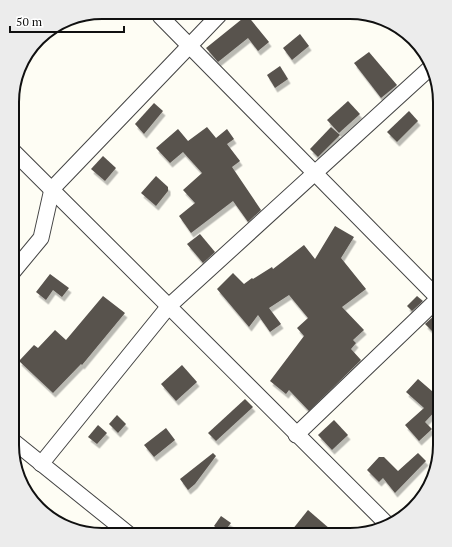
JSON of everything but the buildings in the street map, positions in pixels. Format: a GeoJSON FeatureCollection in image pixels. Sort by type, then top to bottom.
{"type":"FeatureCollection","features":[{"type":"Feature","properties":{"kind":"street"},"geometry":{"type":"LineString","coordinates":[[163,19],[433,292]]}},
{"type":"Feature","properties":{"kind":"street"},"geometry":{"type":"LineString","coordinates":[[19,265],[42,238],[52,189],[215,19]]}},
{"type":"Feature","properties":{"kind":"street"},"geometry":{"type":"LineString","coordinates":[[41,464],[169,306],[427,71]]}},
{"type":"Feature","properties":{"kind":"street"},"geometry":{"type":"LineString","coordinates":[[19,157],[296,435],[384,521]]}},
{"type":"Feature","properties":{"kind":"street"},"geometry":{"type":"LineString","coordinates":[[296,435],[433,304]]}},
{"type":"Feature","properties":{"kind":"street"},"geometry":{"type":"LineString","coordinates":[[19,446],[121,528]]}}]}
